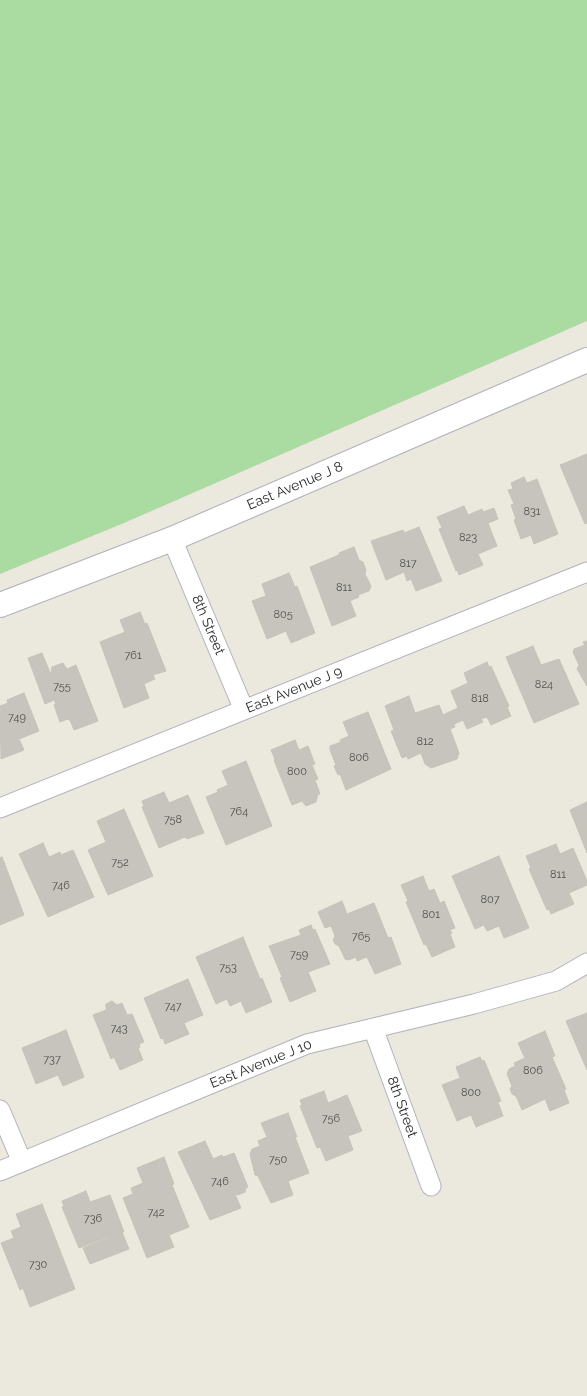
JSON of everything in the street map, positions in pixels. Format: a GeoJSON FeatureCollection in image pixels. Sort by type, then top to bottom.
{"type":"FeatureCollection","features":[{"type":"Feature","properties":{"kind":"street","name":"East Avenue J 8"},"geometry":{"type":"LineString","coordinates":[[0,605],[172,539],[587,360]]}},
{"type":"Feature","properties":{"kind":"street","name":"8th Street"},"geometry":{"type":"LineString","coordinates":[[172,539],[244,710]]}},
{"type":"Feature","properties":{"kind":"street","name":"East Avenue J 9"},"geometry":{"type":"LineString","coordinates":[[0,808],[587,572]]}},
{"type":"Feature","properties":{"kind":"street","name":"East Avenue J 10"},"geometry":{"type":"LineString","coordinates":[[0,1171],[307,1044],[474,1004],[556,981],[587,963]]}},
{"type":"Feature","properties":{"kind":"street","name":"8th Street"},"geometry":{"type":"LineString","coordinates":[[373,1028],[431,1186]]}},
{"type":"Feature","properties":{"kind":"street"},"geometry":{"type":"LineString","coordinates":[[0,1110],[22,1162]]}},
{"type":"Feature","properties":{"kind":"green space"},"geometry":{"type":"Polygon","coordinates":[[[0,0],[587,0],[587,321],[124,523],[0,574],[0,0]]]}},
{"type":"Feature","properties":{"kind":"building"},"geometry":{"type":"Polygon","coordinates":[[[587,454],[587,523],[585,524],[560,465],[587,454]]]}},
{"type":"Feature","properties":{"kind":"building"},"geometry":{"type":"Polygon","coordinates":[[[524,477],[527,483],[537,479],[558,534],[534,544],[531,535],[521,539],[511,505],[514,504],[508,490],[513,489],[511,483],[524,477]]]}},
{"type":"Feature","properties":{"kind":"building"},"geometry":{"type":"Polygon","coordinates":[[[464,506],[468,515],[482,509],[483,512],[494,508],[498,519],[488,523],[497,546],[478,554],[483,565],[459,575],[439,529],[442,528],[437,517],[464,506]]]}},
{"type":"Feature","properties":{"kind":"building"},"geometry":{"type":"Polygon","coordinates":[[[419,527],[442,581],[416,591],[411,579],[407,581],[404,572],[386,580],[371,541],[403,530],[404,533],[419,527]]]}},
{"type":"Feature","properties":{"kind":"building"},"geometry":{"type":"Polygon","coordinates":[[[354,547],[359,560],[363,562],[366,570],[365,574],[371,586],[369,591],[358,595],[359,597],[350,601],[356,616],[332,626],[310,567],[354,547]]]}},
{"type":"Feature","properties":{"kind":"building"},"geometry":{"type":"Polygon","coordinates":[[[289,573],[295,587],[297,586],[315,633],[291,643],[286,631],[267,639],[252,601],[266,596],[262,584],[289,573]]]}},
{"type":"Feature","properties":{"kind":"building"},"geometry":{"type":"Polygon","coordinates":[[[140,612],[145,624],[147,623],[166,671],[153,675],[155,679],[144,684],[149,698],[124,708],[100,642],[125,632],[120,620],[140,612]]]}},
{"type":"Feature","properties":{"kind":"building"},"geometry":{"type":"Polygon","coordinates":[[[587,641],[587,686],[577,669],[579,665],[573,652],[574,649],[585,645],[583,642],[587,641]]]}},
{"type":"Feature","properties":{"kind":"building"},"geometry":{"type":"Polygon","coordinates":[[[533,646],[541,665],[559,659],[579,704],[534,723],[506,657],[533,646]]]}},
{"type":"Feature","properties":{"kind":"building"},"geometry":{"type":"Polygon","coordinates":[[[42,653],[51,675],[52,667],[63,663],[67,669],[76,665],[98,721],[74,730],[70,720],[60,722],[54,700],[45,704],[28,658],[42,653]]]}},
{"type":"Feature","properties":{"kind":"building"},"geometry":{"type":"Polygon","coordinates":[[[487,662],[489,667],[491,666],[509,706],[507,707],[511,716],[491,725],[487,717],[481,719],[483,722],[467,729],[463,720],[454,724],[449,712],[458,708],[451,691],[468,683],[464,673],[487,662]]]}},
{"type":"Feature","properties":{"kind":"building"},"geometry":{"type":"Polygon","coordinates":[[[24,693],[39,731],[19,739],[24,750],[1,759],[0,706],[8,703],[7,700],[24,693]]]}},
{"type":"Feature","properties":{"kind":"building"},"geometry":{"type":"Polygon","coordinates":[[[409,696],[415,713],[439,705],[443,715],[449,712],[455,727],[450,729],[459,753],[457,759],[431,768],[425,764],[421,753],[408,759],[407,756],[402,758],[391,731],[394,730],[385,706],[409,696]]]}},
{"type":"Feature","properties":{"kind":"building"},"geometry":{"type":"Polygon","coordinates":[[[368,712],[391,769],[346,790],[340,774],[338,775],[334,766],[336,765],[330,746],[341,742],[340,740],[349,736],[343,722],[368,712]]]}},
{"type":"Feature","properties":{"kind":"building"},"geometry":{"type":"Polygon","coordinates":[[[295,740],[299,750],[308,746],[315,764],[312,765],[318,779],[315,780],[320,794],[318,794],[316,802],[306,806],[302,801],[292,805],[271,750],[295,740]]]}},
{"type":"Feature","properties":{"kind":"building"},"geometry":{"type":"Polygon","coordinates":[[[246,761],[272,826],[226,845],[206,797],[228,785],[222,771],[246,761]]]}},
{"type":"Feature","properties":{"kind":"building"},"geometry":{"type":"Polygon","coordinates":[[[164,792],[169,803],[188,795],[204,833],[187,839],[185,837],[159,848],[142,807],[144,806],[142,801],[164,792]]]}},
{"type":"Feature","properties":{"kind":"building"},"geometry":{"type":"Polygon","coordinates":[[[587,802],[587,853],[570,810],[587,802]]]}},
{"type":"Feature","properties":{"kind":"building"},"geometry":{"type":"Polygon","coordinates":[[[124,809],[153,876],[108,895],[88,850],[106,842],[97,821],[124,809]]]}},
{"type":"Feature","properties":{"kind":"building"},"geometry":{"type":"Polygon","coordinates":[[[43,843],[49,857],[60,852],[61,855],[73,850],[94,897],[48,917],[19,854],[43,843]]]}},
{"type":"Feature","properties":{"kind":"building"},"geometry":{"type":"Polygon","coordinates":[[[556,844],[560,854],[573,848],[587,885],[569,893],[574,904],[551,914],[549,909],[547,910],[529,869],[531,868],[526,856],[556,844]]]}},
{"type":"Feature","properties":{"kind":"building"},"geometry":{"type":"Polygon","coordinates":[[[499,856],[529,928],[504,938],[499,926],[487,931],[484,925],[475,929],[452,876],[499,856]]]}},
{"type":"Feature","properties":{"kind":"building"},"geometry":{"type":"Polygon","coordinates":[[[2,857],[24,915],[0,925],[0,858],[2,857]]]}},
{"type":"Feature","properties":{"kind":"building"},"geometry":{"type":"Polygon","coordinates":[[[423,876],[429,891],[434,889],[440,903],[444,901],[455,928],[450,930],[452,933],[450,934],[455,947],[432,957],[426,944],[424,945],[401,885],[423,876]]]}},
{"type":"Feature","properties":{"kind":"building"},"geometry":{"type":"Polygon","coordinates":[[[342,901],[347,914],[374,903],[388,938],[391,937],[401,964],[375,974],[367,957],[357,961],[356,957],[349,960],[345,959],[339,946],[333,940],[335,936],[331,926],[325,928],[318,912],[342,901]]]}},
{"type":"Feature","properties":{"kind":"building"},"geometry":{"type":"Polygon","coordinates":[[[311,925],[313,930],[315,929],[330,964],[308,972],[316,991],[290,1002],[269,946],[301,935],[299,930],[311,925]]]}},
{"type":"Feature","properties":{"kind":"building"},"geometry":{"type":"Polygon","coordinates":[[[243,937],[260,979],[262,978],[272,1002],[246,1013],[241,1001],[230,1006],[227,999],[216,1004],[196,957],[243,937]]]}},
{"type":"Feature","properties":{"kind":"building"},"geometry":{"type":"Polygon","coordinates":[[[188,979],[203,1015],[184,1023],[189,1034],[165,1044],[163,1038],[161,1039],[144,998],[188,979]]]}},
{"type":"Feature","properties":{"kind":"building"},"geometry":{"type":"Polygon","coordinates":[[[112,1001],[117,1005],[122,1003],[127,1015],[132,1014],[144,1042],[139,1044],[140,1047],[138,1048],[143,1060],[120,1070],[114,1057],[111,1059],[93,1015],[106,1010],[106,1004],[112,1001]]]}},
{"type":"Feature","properties":{"kind":"building"},"geometry":{"type":"Polygon","coordinates":[[[587,1013],[587,1070],[566,1021],[587,1013]]]}},
{"type":"Feature","properties":{"kind":"building"},"geometry":{"type":"Polygon","coordinates":[[[66,1030],[84,1077],[63,1086],[58,1075],[36,1084],[22,1048],[66,1030]]]}},
{"type":"Feature","properties":{"kind":"building"},"geometry":{"type":"Polygon","coordinates":[[[545,1031],[555,1056],[552,1057],[566,1089],[564,1090],[569,1103],[550,1111],[545,1099],[522,1110],[516,1096],[512,1094],[510,1089],[512,1086],[507,1074],[509,1069],[515,1066],[514,1063],[525,1058],[518,1043],[545,1031]]]}},
{"type":"Feature","properties":{"kind":"building"},"geometry":{"type":"Polygon","coordinates":[[[480,1057],[482,1061],[484,1060],[501,1101],[498,1102],[503,1116],[476,1127],[471,1115],[457,1121],[442,1085],[460,1078],[456,1067],[480,1057]]]}},
{"type":"Feature","properties":{"kind":"building"},"geometry":{"type":"Polygon","coordinates":[[[324,1091],[328,1103],[347,1095],[362,1131],[348,1136],[353,1150],[326,1161],[320,1147],[317,1148],[300,1106],[302,1105],[300,1100],[324,1091]]]}},
{"type":"Feature","properties":{"kind":"building"},"geometry":{"type":"Polygon","coordinates":[[[288,1113],[309,1173],[288,1181],[293,1195],[271,1203],[258,1176],[255,1175],[250,1154],[252,1149],[260,1146],[258,1141],[267,1137],[261,1123],[288,1113]]]}},
{"type":"Feature","properties":{"kind":"building"},"geometry":{"type":"Polygon","coordinates":[[[205,1141],[213,1159],[234,1153],[248,1187],[245,1192],[238,1195],[235,1194],[241,1208],[210,1220],[178,1152],[205,1141]]]}},
{"type":"Feature","properties":{"kind":"building"},"geometry":{"type":"Polygon","coordinates":[[[164,1157],[174,1184],[172,1185],[189,1227],[169,1235],[174,1247],[147,1258],[123,1198],[133,1194],[131,1188],[143,1183],[137,1168],[164,1157]]]}},
{"type":"Feature","properties":{"kind":"building"},"geometry":{"type":"Polygon","coordinates":[[[86,1191],[90,1202],[110,1195],[129,1249],[90,1264],[83,1248],[110,1236],[79,1248],[62,1207],[64,1206],[62,1201],[86,1191]]]}},
{"type":"Feature","properties":{"kind":"building"},"geometry":{"type":"Polygon","coordinates":[[[42,1204],[75,1289],[30,1307],[23,1288],[20,1290],[1,1243],[14,1238],[11,1231],[21,1227],[16,1214],[42,1204]]]}}]}
